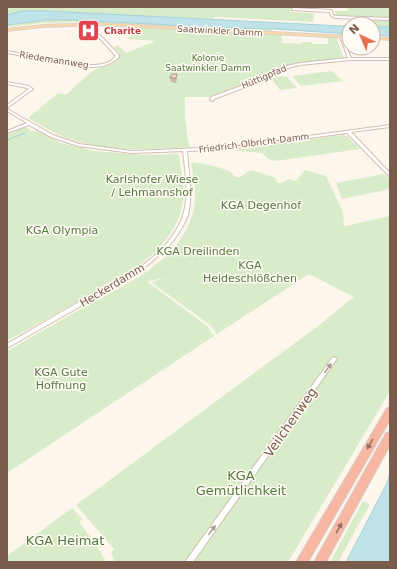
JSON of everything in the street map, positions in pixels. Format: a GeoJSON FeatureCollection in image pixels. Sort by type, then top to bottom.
{"type":"FeatureCollection","features":[{"type":"Feature","properties":{"kind":"highway"},"geometry":{"type":"LineString","coordinates":[[302,562],[390,411]]}},
{"type":"Feature","properties":{"kind":"highway"},"geometry":{"type":"LineString","coordinates":[[320,562],[390,436]]}},
{"type":"Feature","properties":{"kind":"main road","name":"Saatwinkler Damm"},"geometry":{"type":"LineString","coordinates":[[7,29],[43,26],[92,25],[340,37]]}},
{"type":"Feature","properties":{"kind":"street"},"geometry":{"type":"LineString","coordinates":[[293,9],[332,11],[333,16],[337,17],[390,20]]}},
{"type":"Feature","properties":{"kind":"street","name":"Riedemannweg"},"geometry":{"type":"LineString","coordinates":[[7,52],[88,66],[101,66],[114,60],[117,54],[92,25]]}},
{"type":"Feature","properties":{"kind":"street"},"geometry":{"type":"LineString","coordinates":[[340,37],[350,59]]}},
{"type":"Feature","properties":{"kind":"street","name":"Hüttigpfad"},"geometry":{"type":"LineString","coordinates":[[212,100],[212,98],[261,80],[276,71],[288,67],[307,63],[350,59],[390,59]]}},
{"type":"Feature","properties":{"kind":"street"},"geometry":{"type":"LineString","coordinates":[[7,83],[28,86],[31,89],[7,108]]}},
{"type":"Feature","properties":{"kind":"street","name":"Friedrich-Olbricht-Damm"},"geometry":{"type":"LineString","coordinates":[[7,108],[52,136],[78,145],[132,152],[185,151],[227,148],[390,126]]}},
{"type":"Feature","properties":{"kind":"street"},"geometry":{"type":"LineString","coordinates":[[7,132],[30,123]]}},
{"type":"Feature","properties":{"kind":"street"},"geometry":{"type":"LineString","coordinates":[[348,132],[390,175]]}},
{"type":"Feature","properties":{"kind":"street","name":"Heckerdamm"},"geometry":{"type":"LineString","coordinates":[[7,346],[128,277],[147,264],[164,248],[177,231],[187,210],[189,195],[185,151]]}},
{"type":"Feature","properties":{"kind":"street","name":"Veilchenweg"},"geometry":{"type":"LineString","coordinates":[[189,562],[334,359]]}},
{"type":"Feature","properties":{"kind":"green space"},"geometry":{"type":"Polygon","coordinates":[[[7,7],[291,7],[290,12],[314,13],[313,22],[214,17],[214,19],[17,12],[7,15],[7,7]]]}},
{"type":"Feature","properties":{"kind":"green space"},"geometry":{"type":"Polygon","coordinates":[[[347,7],[390,7],[390,18],[381,18],[381,16],[336,16],[335,11],[348,11],[347,7]]]}},
{"type":"Feature","properties":{"kind":"green space"},"geometry":{"type":"Polygon","coordinates":[[[46,20],[270,29],[274,32],[77,22],[43,23],[7,27],[7,25],[46,20]]]}},
{"type":"Feature","properties":{"kind":"green space"},"geometry":{"type":"Polygon","coordinates":[[[381,20],[390,20],[390,27],[381,27],[381,20]]]}},
{"type":"Feature","properties":{"kind":"green space","name":"Kolonie Saatwinkler Damm"},"geometry":{"type":"Polygon","coordinates":[[[133,27],[282,35],[282,43],[302,44],[303,42],[312,42],[313,44],[328,44],[328,37],[336,37],[341,51],[341,56],[343,56],[344,59],[307,62],[285,66],[260,79],[210,97],[185,97],[185,118],[189,146],[193,147],[129,149],[98,146],[82,143],[62,136],[28,118],[58,93],[66,95],[94,70],[115,62],[119,58],[120,54],[114,47],[118,45],[126,53],[156,41],[128,39],[133,27]]]}},
{"type":"Feature","properties":{"kind":"green space"},"geometry":{"type":"Polygon","coordinates":[[[332,71],[343,81],[301,86],[292,76],[332,71]]]}},
{"type":"Feature","properties":{"kind":"green space"},"geometry":{"type":"Polygon","coordinates":[[[286,76],[297,88],[280,90],[270,77],[286,76]]]}},
{"type":"Feature","properties":{"kind":"green space"},"geometry":{"type":"Polygon","coordinates":[[[26,127],[31,131],[36,131],[61,143],[95,151],[143,155],[177,154],[179,155],[184,194],[182,207],[176,224],[167,239],[141,264],[110,284],[7,341],[7,134],[26,127]]]}},
{"type":"Feature","properties":{"kind":"green space"},"geometry":{"type":"Polygon","coordinates":[[[343,135],[347,136],[360,149],[276,161],[268,159],[262,153],[232,150],[343,135]]]}},
{"type":"Feature","properties":{"kind":"green space"},"geometry":{"type":"Polygon","coordinates":[[[191,162],[222,168],[235,177],[240,177],[251,170],[274,177],[278,183],[282,183],[289,179],[296,181],[305,170],[326,176],[343,212],[344,228],[345,226],[390,216],[390,391],[288,562],[115,562],[111,553],[114,549],[76,505],[318,326],[354,297],[309,274],[217,334],[210,325],[151,282],[166,278],[148,281],[207,326],[214,336],[7,473],[7,351],[133,280],[162,259],[175,247],[185,232],[194,209],[195,189],[191,162]]]}},
{"type":"Feature","properties":{"kind":"green space"},"geometry":{"type":"Polygon","coordinates":[[[384,174],[390,180],[390,189],[342,199],[336,183],[384,174]]]}},
{"type":"Feature","properties":{"kind":"green space"},"geometry":{"type":"Polygon","coordinates":[[[363,501],[370,504],[338,562],[330,562],[363,501]]]}},
{"type":"Feature","properties":{"kind":"green space","name":"KGA Heimat"},"geometry":{"type":"Polygon","coordinates":[[[72,508],[82,519],[79,522],[95,543],[106,562],[7,562],[7,556],[72,508]]]}},
{"type":"Feature","properties":{"kind":"water"},"geometry":{"type":"Polygon","coordinates":[[[21,11],[47,11],[341,26],[341,33],[75,20],[46,20],[7,25],[7,15],[21,11]]]}},
{"type":"Feature","properties":{"kind":"water"},"geometry":{"type":"Polygon","coordinates":[[[381,27],[390,27],[390,36],[381,35],[381,27]]]}},
{"type":"Feature","properties":{"kind":"water"},"geometry":{"type":"Polygon","coordinates":[[[390,473],[390,562],[346,562],[387,483],[390,473]]]}},
{"type":"Feature","properties":{"kind":"building"},"geometry":{"type":"Polygon","coordinates":[[[172,74],[177,74],[176,78],[170,78],[172,74]]]}},
{"type":"Feature","properties":{"kind":"waterway"},"geometry":{"type":"LineString","coordinates":[[7,140],[25,133]]}},
{"type":"Feature","properties":{"kind":"place","name":"Charite"},"geometry":{"type":"Point","coordinates":[88,31]}},
{"type":"Feature","properties":{"kind":"park label","name":"Karlshofer Wiese / Lehmannshof"},"geometry":{"type":"Point","coordinates":[152,185]}},
{"type":"Feature","properties":{"kind":"park label","name":"KGA Degenhof"},"geometry":{"type":"Point","coordinates":[261,205]}},
{"type":"Feature","properties":{"kind":"park label","name":"KGA Olympia"},"geometry":{"type":"Point","coordinates":[62,230]}},
{"type":"Feature","properties":{"kind":"park label","name":"KGA Dreilinden"},"geometry":{"type":"Point","coordinates":[198,251]}},
{"type":"Feature","properties":{"kind":"park label","name":"KGA Heideschlößchen"},"geometry":{"type":"Point","coordinates":[250,271]}},
{"type":"Feature","properties":{"kind":"park label","name":"KGA Gute Hoffnung"},"geometry":{"type":"Point","coordinates":[61,378]}},
{"type":"Feature","properties":{"kind":"park label","name":"KGA Gemütlichkeit"},"geometry":{"type":"Point","coordinates":[241,482]}}]}
